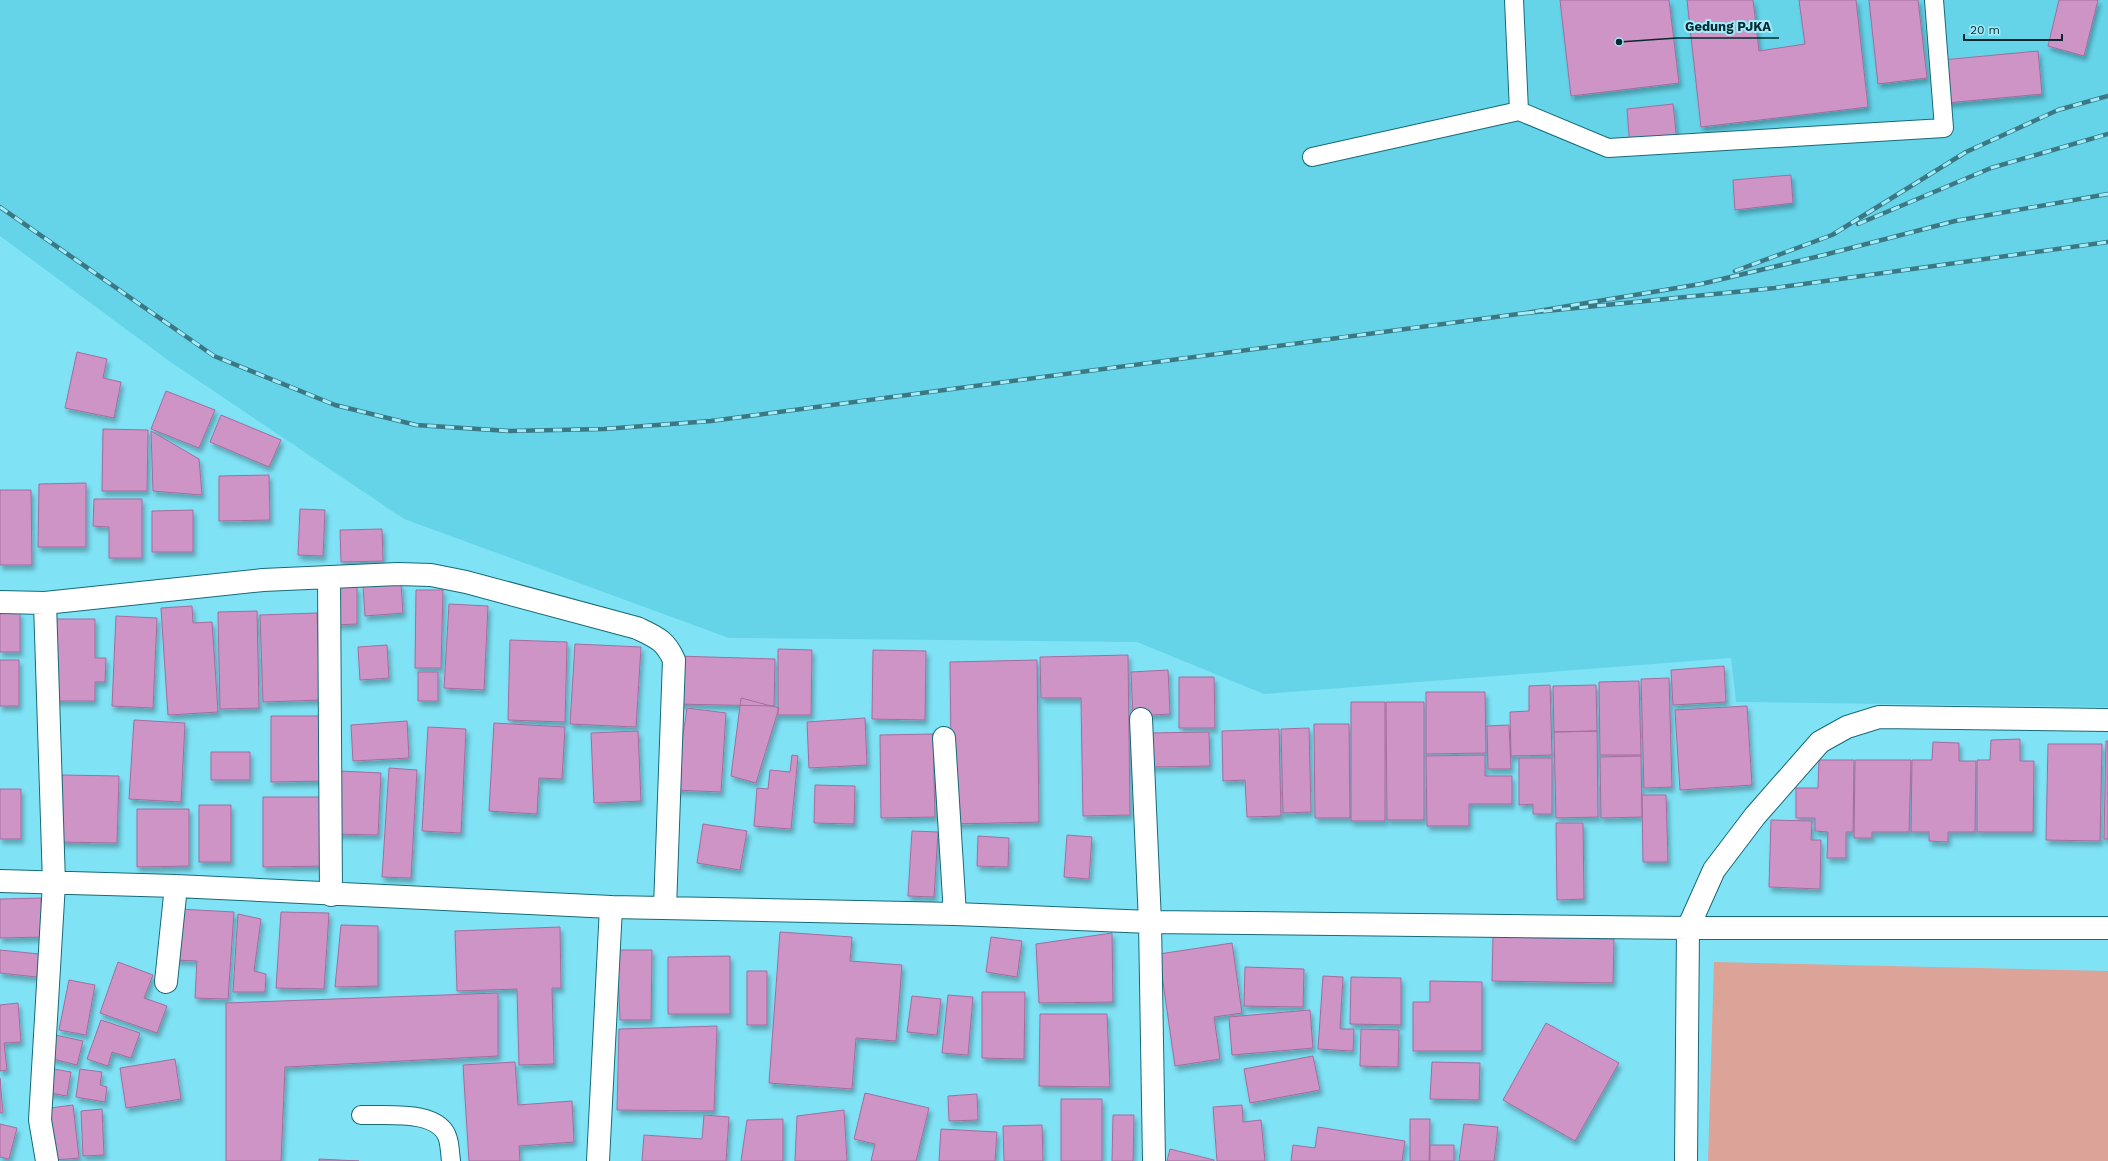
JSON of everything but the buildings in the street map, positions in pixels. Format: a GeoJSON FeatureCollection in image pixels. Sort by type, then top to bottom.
{"type":"FeatureCollection","features":[{"type":"Feature","properties":{"kind":"street"},"geometry":{"type":"LineString","coordinates":[[0,602],[45,603],[263,580],[398,574],[431,575],[466,582],[637,628],[658,637],[668,647],[674,660],[665,908]]}},
{"type":"Feature","properties":{"kind":"street"},"geometry":{"type":"LineString","coordinates":[[329,577],[331,894]]}},
{"type":"Feature","properties":{"kind":"street"},"geometry":{"type":"LineString","coordinates":[[45,603],[54,883],[40,1120],[48,1161]]}},
{"type":"Feature","properties":{"kind":"street"},"geometry":{"type":"LineString","coordinates":[[1686,1161],[1688,928],[1714,870],[1755,816],[1820,742],[1847,727],[1880,717],[2108,720]]}},
{"type":"Feature","properties":{"kind":"street"},"geometry":{"type":"LineString","coordinates":[[1141,719],[1150,922],[1154,1161]]}},
{"type":"Feature","properties":{"kind":"street"},"geometry":{"type":"LineString","coordinates":[[944,738],[955,914]]}},
{"type":"Feature","properties":{"kind":"street"},"geometry":{"type":"LineString","coordinates":[[0,881],[176,886],[611,907],[955,914],[1150,922],[1688,928],[2108,928]]}},
{"type":"Feature","properties":{"kind":"street"},"geometry":{"type":"LineString","coordinates":[[166,982],[176,886]]}},
{"type":"Feature","properties":{"kind":"street"},"geometry":{"type":"LineString","coordinates":[[598,1161],[611,907]]}},
{"type":"Feature","properties":{"kind":"lane"},"geometry":{"type":"LineString","coordinates":[[1514,0],[1519,111]]}},
{"type":"Feature","properties":{"kind":"lane"},"geometry":{"type":"LineString","coordinates":[[1312,157],[1519,111],[1608,148],[1944,128],[1934,0]]}},
{"type":"Feature","properties":{"kind":"lane"},"geometry":{"type":"LineString","coordinates":[[361,1115],[422,1118],[434,1121],[448,1138],[451,1161]]}},
{"type":"Feature","properties":{"kind":"shaded area"},"geometry":{"type":"Polygon","coordinates":[[[0,0],[2108,0],[2108,707],[1736,702],[1731,658],[1264,694],[1137,642],[729,638],[404,519],[169,361],[0,236],[0,0]]]}},
{"type":"Feature","properties":{"kind":"shaded area"},"geometry":{"type":"Polygon","coordinates":[[[1714,962],[2108,971],[2108,1161],[1708,1161],[1714,962]]]}},
{"type":"Feature","properties":{"kind":"railway"},"geometry":{"type":"LineString","coordinates":[[1735,271],[1832,235],[1966,152],[2058,110],[2108,96]]}},
{"type":"Feature","properties":{"kind":"railway"},"geometry":{"type":"LineString","coordinates":[[1858,224],[1991,168],[2108,134]]}},
{"type":"Feature","properties":{"kind":"railway"},"geometry":{"type":"LineString","coordinates":[[2108,194],[1955,221],[1824,255],[1701,284],[1526,313],[1775,288],[2108,242]]}},
{"type":"Feature","properties":{"kind":"railway"},"geometry":{"type":"LineString","coordinates":[[0,207],[214,356],[335,405],[416,425],[509,431],[604,429],[711,421],[1526,313]]}},
{"type":"Feature","properties":{"kind":"place","name":"Gedung PJKA"},"geometry":{"type":"Point","coordinates":[1619,42]}}]}
